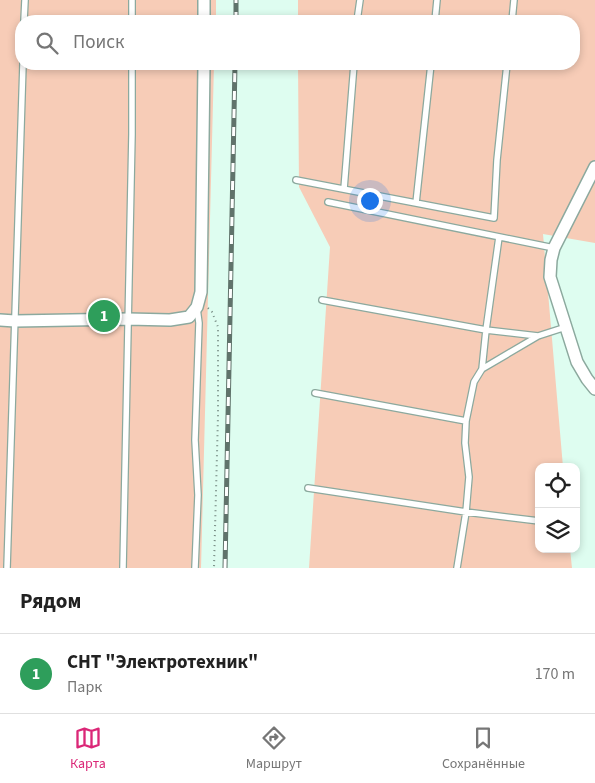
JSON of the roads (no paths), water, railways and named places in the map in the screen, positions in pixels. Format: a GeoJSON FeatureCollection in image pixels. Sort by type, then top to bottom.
{"type":"FeatureCollection","features":[{"type":"Feature","properties":{"kind":"street"},"geometry":{"type":"LineString","coordinates":[[204,0],[204,15]]}},
{"type":"Feature","properties":{"kind":"street"},"geometry":{"type":"LineString","coordinates":[[0,320],[170,320],[189,317],[198,303],[201,292],[204,70]]}},
{"type":"Feature","properties":{"kind":"street"},"geometry":{"type":"LineString","coordinates":[[595,166],[554,248],[550,260],[550,277],[577,362],[595,389]]}},
{"type":"Feature","properties":{"kind":"lane"},"geometry":{"type":"LineString","coordinates":[[24,15],[25,0]]}},
{"type":"Feature","properties":{"kind":"lane"},"geometry":{"type":"LineString","coordinates":[[132,0],[132,15]]}},
{"type":"Feature","properties":{"kind":"lane"},"geometry":{"type":"LineString","coordinates":[[358,15],[360,0]]}},
{"type":"Feature","properties":{"kind":"lane"},"geometry":{"type":"LineString","coordinates":[[436,15],[437,0]]}},
{"type":"Feature","properties":{"kind":"lane"},"geometry":{"type":"LineString","coordinates":[[513,15],[514,0]]}},
{"type":"Feature","properties":{"kind":"lane"},"geometry":{"type":"LineString","coordinates":[[7,568],[23,70]]}},
{"type":"Feature","properties":{"kind":"lane"},"geometry":{"type":"LineString","coordinates":[[123,568],[132,70]]}},
{"type":"Feature","properties":{"kind":"lane"},"geometry":{"type":"LineString","coordinates":[[344,189],[354,70]]}},
{"type":"Feature","properties":{"kind":"lane"},"geometry":{"type":"LineString","coordinates":[[416,203],[430,70]]}},
{"type":"Feature","properties":{"kind":"lane"},"geometry":{"type":"LineString","coordinates":[[296,180],[494,218],[497,160],[506,70]]}},
{"type":"Feature","properties":{"kind":"lane"},"geometry":{"type":"LineString","coordinates":[[328,202],[554,248]]}},
{"type":"Feature","properties":{"kind":"lane"},"geometry":{"type":"LineString","coordinates":[[457,568],[466,512],[469,477],[466,421],[474,382],[482,369],[499,237]]}},
{"type":"Feature","properties":{"kind":"lane"},"geometry":{"type":"LineString","coordinates":[[322,300],[486,330],[538,336]]}},
{"type":"Feature","properties":{"kind":"lane"},"geometry":{"type":"LineString","coordinates":[[195,568],[198,495],[195,440],[198,303]]}},
{"type":"Feature","properties":{"kind":"lane"},"geometry":{"type":"LineString","coordinates":[[482,369],[538,336],[566,327]]}},
{"type":"Feature","properties":{"kind":"lane"},"geometry":{"type":"LineString","coordinates":[[315,393],[466,421]]}},
{"type":"Feature","properties":{"kind":"lane"},"geometry":{"type":"LineString","coordinates":[[308,488],[535,521]]}},
{"type":"Feature","properties":{"kind":"railway"},"geometry":{"type":"LineString","coordinates":[[236,0],[236,15]]}},
{"type":"Feature","properties":{"kind":"railway"},"geometry":{"type":"LineString","coordinates":[[225,568],[235,70]]}},
{"type":"Feature","properties":{"kind":"place","name":"СНТ \"Электротехник\""},"geometry":{"type":"Point","coordinates":[104,316]}}]}
